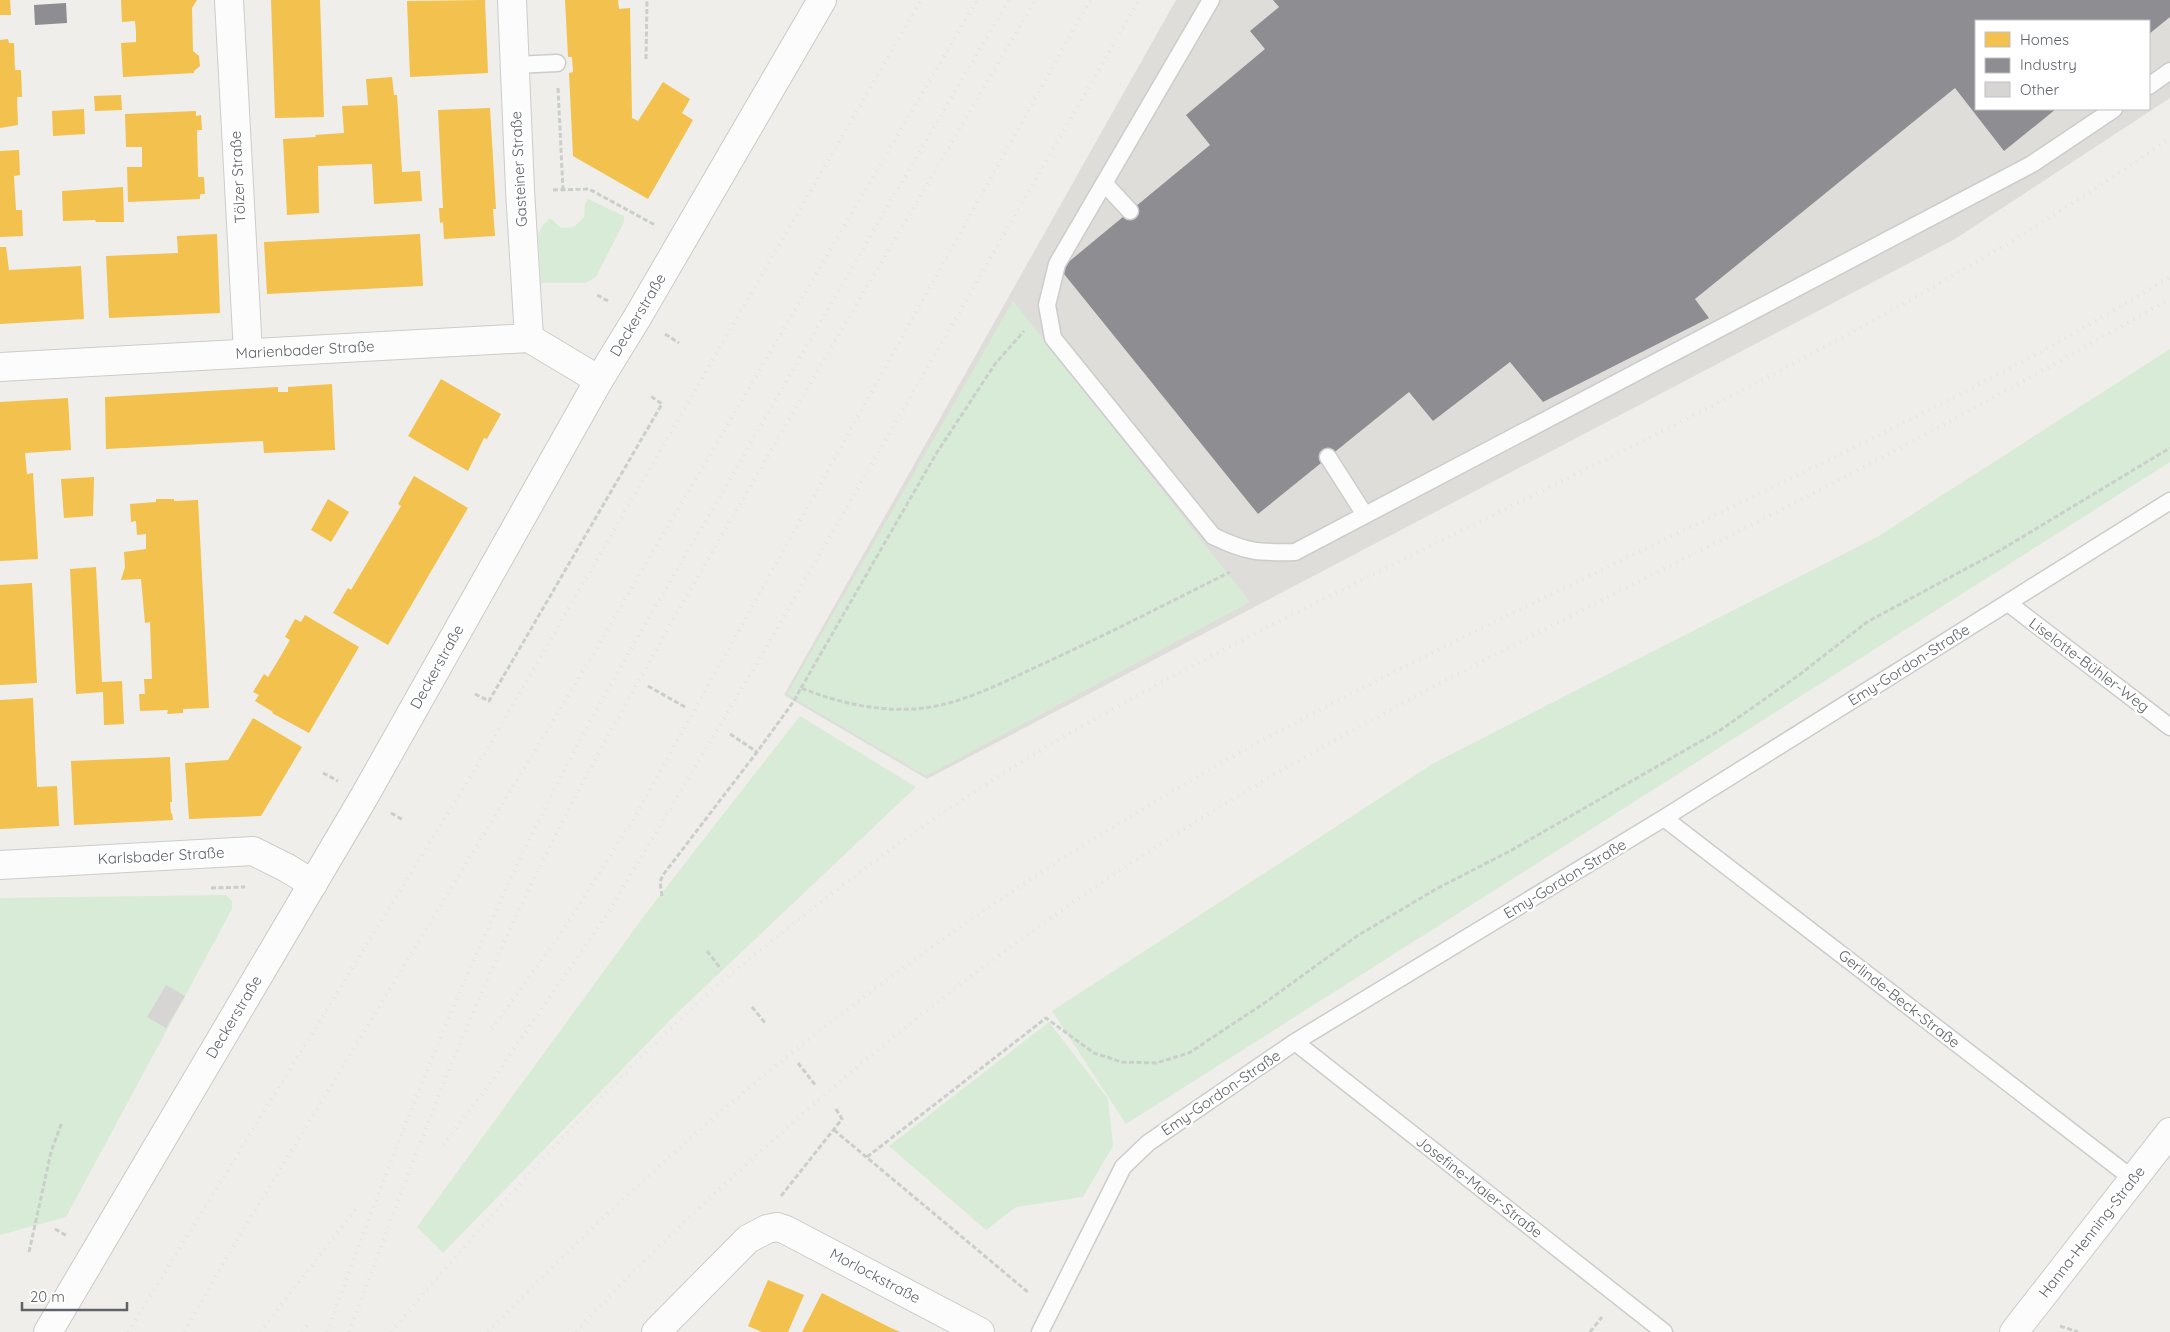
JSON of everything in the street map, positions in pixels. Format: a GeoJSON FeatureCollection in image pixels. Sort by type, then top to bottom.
{"type":"FeatureCollection","features":[{"type":"Feature","properties":{"kind":"street","name":"Tölzer Straße"},"geometry":{"type":"LineString","coordinates":[[229,0],[248,353]]}},
{"type":"Feature","properties":{"kind":"street","name":"Gasteiner Straße"},"geometry":{"type":"LineString","coordinates":[[512,0],[528,338]]}},
{"type":"Feature","properties":{"kind":"street","name":"Deckerstraße"},"geometry":{"type":"LineString","coordinates":[[48,1332],[313,884],[599,380],[822,0]]}},
{"type":"Feature","properties":{"kind":"street","name":"Marienbader Straße"},"geometry":{"type":"LineString","coordinates":[[0,367],[528,338]]}},
{"type":"Feature","properties":{"kind":"street"},"geometry":{"type":"LineString","coordinates":[[528,338],[599,380]]}},
{"type":"Feature","properties":{"kind":"street","name":"Karlsbader Straße"},"geometry":{"type":"LineString","coordinates":[[0,865],[253,851],[313,884]]}},
{"type":"Feature","properties":{"kind":"street","name":"Hanna-Henning-Straße"},"geometry":{"type":"LineString","coordinates":[[2014,1332],[2170,1132]]}},
{"type":"Feature","properties":{"kind":"street","name":"Morlockstraße"},"geometry":{"type":"LineString","coordinates":[[767,1229],[777,1227],[786,1230],[980,1332]]}},
{"type":"Feature","properties":{"kind":"street"},"geometry":{"type":"LineString","coordinates":[[656,1332],[748,1239],[767,1229]]}},
{"type":"Feature","properties":{"kind":"lane"},"geometry":{"type":"LineString","coordinates":[[1211,0],[1057,264],[1047,305],[1053,338],[1212,536],[1240,549],[1266,553],[1295,552],[1365,516],[2032,164],[2113,110]]}},
{"type":"Feature","properties":{"kind":"lane"},"geometry":{"type":"LineString","coordinates":[[515,65],[557,62]]}},
{"type":"Feature","properties":{"kind":"lane"},"geometry":{"type":"LineString","coordinates":[[2150,85],[2170,71]]}},
{"type":"Feature","properties":{"kind":"lane"},"geometry":{"type":"LineString","coordinates":[[1104,183],[1130,211]]}},
{"type":"Feature","properties":{"kind":"lane"},"geometry":{"type":"LineString","coordinates":[[1328,457],[1365,516]]}},
{"type":"Feature","properties":{"kind":"lane","name":"Emy-Gordon-Straße"},"geometry":{"type":"LineString","coordinates":[[1040,1332],[1123,1168],[1148,1143],[1295,1042],[1664,818],[2170,501]]}},
{"type":"Feature","properties":{"kind":"lane","name":"Liselotte-Bühler-Weg"},"geometry":{"type":"LineString","coordinates":[[2008,603],[2170,727]]}},
{"type":"Feature","properties":{"kind":"lane","name":"Gerlinde-Beck-Straße"},"geometry":{"type":"LineString","coordinates":[[1664,818],[2133,1179]]}},
{"type":"Feature","properties":{"kind":"lane","name":"Josefine-Maier-Straße"},"geometry":{"type":"LineString","coordinates":[[1295,1042],[1664,1332]]}},
{"type":"Feature","properties":{"kind":"path"},"geometry":{"type":"LineString","coordinates":[[646,60],[647,0]]}},
{"type":"Feature","properties":{"kind":"path"},"geometry":{"type":"LineString","coordinates":[[557,62],[563,190]]}},
{"type":"Feature","properties":{"kind":"path"},"geometry":{"type":"LineString","coordinates":[[520,190],[589,189],[682,240]]}},
{"type":"Feature","properties":{"kind":"path"},"geometry":{"type":"LineString","coordinates":[[662,896],[660,882],[663,875],[794,701],[936,454],[995,364],[1047,305]]}},
{"type":"Feature","properties":{"kind":"path"},"geometry":{"type":"LineString","coordinates":[[476,694],[489,701],[537,621],[662,404],[649,396]]}},
{"type":"Feature","properties":{"kind":"path"},"geometry":{"type":"LineString","coordinates":[[867,1157],[1046,1018],[1094,1054],[1122,1062],[1156,1063],[1189,1053],[1266,1002],[1358,936],[1436,889],[1510,851],[1722,730],[1800,675],[1867,622],[1998,551],[2170,448]]}},
{"type":"Feature","properties":{"kind":"path"},"geometry":{"type":"LineString","coordinates":[[801,688],[831,700],[868,707],[912,709],[947,704],[984,691],[1100,638],[1266,553]]}},
{"type":"Feature","properties":{"kind":"path"},"geometry":{"type":"LineString","coordinates":[[648,686],[685,708]]}},
{"type":"Feature","properties":{"kind":"path"},"geometry":{"type":"LineString","coordinates":[[730,734],[757,752]]}},
{"type":"Feature","properties":{"kind":"path"},"geometry":{"type":"LineString","coordinates":[[707,951],[721,969]]}},
{"type":"Feature","properties":{"kind":"path"},"geometry":{"type":"LineString","coordinates":[[752,1007],[766,1024]]}},
{"type":"Feature","properties":{"kind":"path"},"geometry":{"type":"LineString","coordinates":[[798,1063],[816,1086]]}},
{"type":"Feature","properties":{"kind":"path"},"geometry":{"type":"LineString","coordinates":[[767,1229],[781,1196],[842,1119],[836,1109]]}},
{"type":"Feature","properties":{"kind":"path"},"geometry":{"type":"LineString","coordinates":[[29,1252],[51,1152],[62,1122]]}},
{"type":"Feature","properties":{"kind":"path"},"geometry":{"type":"LineString","coordinates":[[834,1130],[1050,1311]]}},
{"type":"Feature","properties":{"kind":"path"},"geometry":{"type":"LineString","coordinates":[[2055,1332],[2061,1325],[2078,1332]]}},
{"type":"Feature","properties":{"kind":"shaded area"},"geometry":{"type":"Polygon","coordinates":[[[1176,0],[2170,0],[2170,98],[1955,239],[927,779],[784,695],[1176,0]]]}},
{"type":"Feature","properties":{"kind":"green space"},"geometry":{"type":"Polygon","coordinates":[[[588,199],[624,216],[624,222],[596,277],[585,283],[541,283],[538,234],[543,225],[550,218],[561,228],[574,227],[584,217],[585,204],[588,199]]]}},
{"type":"Feature","properties":{"kind":"green space"},"geometry":{"type":"Polygon","coordinates":[[[1013,301],[1250,602],[926,776],[787,694],[1013,301]]]}},
{"type":"Feature","properties":{"kind":"green space"},"geometry":{"type":"Polygon","coordinates":[[[2170,349],[2170,462],[1126,1124],[1052,1011],[1434,763],[1877,537],[2170,349]]]}},
{"type":"Feature","properties":{"kind":"green space"},"geometry":{"type":"Polygon","coordinates":[[[800,716],[916,787],[675,1015],[443,1253],[417,1227],[647,912],[800,716]]]}},
{"type":"Feature","properties":{"kind":"green space"},"geometry":{"type":"Polygon","coordinates":[[[226,895],[232,901],[232,909],[66,1217],[0,1235],[0,898],[226,895]]]}},
{"type":"Feature","properties":{"kind":"green space"},"geometry":{"type":"Polygon","coordinates":[[[1049,1022],[1108,1099],[1113,1146],[1083,1197],[1016,1207],[986,1230],[889,1146],[1049,1022]]]}},
{"type":"Feature","properties":{"kind":"building: Homes"},"geometry":{"type":"Polygon","coordinates":[[[0,0],[10,0],[11,15],[0,15],[0,0]]]}},
{"type":"Feature","properties":{"kind":"building: Homes"},"geometry":{"type":"Polygon","coordinates":[[[121,0],[197,0],[192,8],[193,51],[199,56],[200,66],[194,73],[123,77],[121,43],[136,42],[136,32],[135,21],[122,22],[121,0]]]}},
{"type":"Feature","properties":{"kind":"building: Homes"},"geometry":{"type":"Polygon","coordinates":[[[271,0],[320,0],[324,117],[275,118],[271,0]]]}},
{"type":"Feature","properties":{"kind":"building: Homes"},"geometry":{"type":"Polygon","coordinates":[[[485,0],[488,73],[410,77],[407,1],[485,0]]]}},
{"type":"Feature","properties":{"kind":"building: Homes"},"geometry":{"type":"Polygon","coordinates":[[[565,0],[618,0],[619,9],[630,8],[632,118],[638,121],[663,82],[690,99],[682,113],[693,120],[648,199],[573,156],[569,73],[573,72],[572,57],[568,57],[565,0]]]}},
{"type":"Feature","properties":{"kind":"building: Homes"},"geometry":{"type":"Polygon","coordinates":[[[8,39],[9,43],[14,43],[15,70],[21,70],[22,97],[17,97],[18,125],[0,128],[0,40],[8,39]]]}},
{"type":"Feature","properties":{"kind":"building: Homes"},"geometry":{"type":"Polygon","coordinates":[[[392,77],[394,95],[397,95],[402,172],[420,171],[422,201],[374,204],[372,164],[318,166],[319,213],[287,215],[283,139],[344,133],[342,106],[368,105],[366,79],[392,77]]]}},
{"type":"Feature","properties":{"kind":"building: Homes"},"geometry":{"type":"Polygon","coordinates":[[[121,95],[122,110],[95,111],[94,96],[121,95]]]}},
{"type":"Feature","properties":{"kind":"building: Homes"},"geometry":{"type":"Polygon","coordinates":[[[490,108],[496,209],[493,209],[495,236],[444,239],[443,222],[440,223],[439,208],[443,208],[438,110],[490,108]]]}},
{"type":"Feature","properties":{"kind":"building: Homes"},"geometry":{"type":"Polygon","coordinates":[[[84,109],[85,134],[53,136],[52,111],[84,109]]]}},
{"type":"Feature","properties":{"kind":"building: Homes"},"geometry":{"type":"Polygon","coordinates":[[[196,111],[196,116],[201,115],[202,130],[197,130],[198,177],[204,177],[205,194],[200,194],[200,199],[128,202],[127,167],[142,167],[142,147],[126,147],[125,114],[196,111]]]}},
{"type":"Feature","properties":{"kind":"building: Homes"},"geometry":{"type":"Polygon","coordinates":[[[19,150],[20,175],[14,176],[16,210],[22,210],[23,236],[0,237],[0,151],[19,150]]]}},
{"type":"Feature","properties":{"kind":"building: Homes"},"geometry":{"type":"Polygon","coordinates":[[[123,187],[124,222],[96,222],[95,220],[63,221],[62,191],[123,187]]]}},
{"type":"Feature","properties":{"kind":"building: Homes"},"geometry":{"type":"Polygon","coordinates":[[[217,234],[220,313],[109,318],[106,256],[178,253],[177,236],[217,234]]]}},
{"type":"Feature","properties":{"kind":"building: Homes"},"geometry":{"type":"Polygon","coordinates":[[[420,234],[423,286],[267,294],[264,242],[420,234]]]}},
{"type":"Feature","properties":{"kind":"building: Homes"},"geometry":{"type":"Polygon","coordinates":[[[0,247],[6,247],[9,270],[81,266],[84,319],[0,324],[0,247]]]}},
{"type":"Feature","properties":{"kind":"building: Homes"},"geometry":{"type":"Polygon","coordinates":[[[441,379],[501,414],[487,439],[484,438],[468,471],[408,436],[441,379]]]}},
{"type":"Feature","properties":{"kind":"building: Homes"},"geometry":{"type":"Polygon","coordinates":[[[332,384],[335,450],[264,453],[263,441],[106,449],[105,397],[278,387],[278,392],[288,392],[288,387],[332,384]]]}},
{"type":"Feature","properties":{"kind":"building: Homes"},"geometry":{"type":"Polygon","coordinates":[[[68,398],[71,450],[25,453],[27,474],[33,473],[38,559],[0,561],[0,402],[68,398]]]}},
{"type":"Feature","properties":{"kind":"building: Homes"},"geometry":{"type":"Polygon","coordinates":[[[414,476],[468,508],[388,645],[333,613],[348,588],[351,590],[401,506],[398,504],[414,476]]]}},
{"type":"Feature","properties":{"kind":"building: Homes"},"geometry":{"type":"Polygon","coordinates":[[[94,477],[93,516],[64,518],[61,479],[94,477]]]}},
{"type":"Feature","properties":{"kind":"building: Homes"},"geometry":{"type":"Polygon","coordinates":[[[156,499],[174,499],[174,501],[198,500],[209,708],[183,709],[183,713],[167,714],[168,710],[140,711],[139,694],[145,694],[144,679],[152,679],[150,622],[145,623],[141,579],[121,580],[125,567],[124,552],[146,549],[146,534],[137,535],[136,521],[131,522],[130,504],[156,502],[156,499]]]}},
{"type":"Feature","properties":{"kind":"building: Homes"},"geometry":{"type":"Polygon","coordinates":[[[328,499],[349,512],[331,542],[311,530],[328,499]]]}},
{"type":"Feature","properties":{"kind":"building: Homes"},"geometry":{"type":"Polygon","coordinates":[[[96,567],[102,682],[122,681],[124,724],[104,725],[103,692],[76,694],[70,569],[96,567]]]}},
{"type":"Feature","properties":{"kind":"building: Homes"},"geometry":{"type":"Polygon","coordinates":[[[32,583],[37,683],[0,685],[0,585],[32,583]]]}},
{"type":"Feature","properties":{"kind":"building: Homes"},"geometry":{"type":"Polygon","coordinates":[[[305,615],[359,647],[309,733],[272,713],[255,701],[259,695],[253,692],[264,674],[268,677],[290,640],[285,637],[295,619],[301,622],[305,615]]]}},
{"type":"Feature","properties":{"kind":"building: Homes"},"geometry":{"type":"Polygon","coordinates":[[[33,698],[37,787],[57,786],[59,826],[0,829],[0,700],[33,698]]]}},
{"type":"Feature","properties":{"kind":"building: Homes"},"geometry":{"type":"Polygon","coordinates":[[[253,718],[302,747],[261,816],[189,819],[185,763],[228,760],[253,718]]]}},
{"type":"Feature","properties":{"kind":"building: Homes"},"geometry":{"type":"Polygon","coordinates":[[[170,757],[172,802],[170,802],[173,820],[74,825],[71,761],[170,757]]]}},
{"type":"Feature","properties":{"kind":"building: Homes"},"geometry":{"type":"Polygon","coordinates":[[[768,1280],[804,1295],[788,1332],[762,1332],[748,1326],[768,1280]]]}},
{"type":"Feature","properties":{"kind":"building: Homes"},"geometry":{"type":"Polygon","coordinates":[[[822,1293],[889,1327],[900,1332],[802,1332],[822,1293]]]}},
{"type":"Feature","properties":{"kind":"building: Industry"},"geometry":{"type":"Polygon","coordinates":[[[1273,0],[2170,0],[2170,17],[2150,33],[2150,20],[1975,20],[1975,110],[2055,110],[2004,151],[1955,88],[1695,299],[1709,318],[1543,402],[1510,362],[1433,421],[1409,392],[1258,514],[1060,269],[1210,145],[1186,115],[1265,49],[1250,31],[1279,7],[1273,0]]]}},
{"type":"Feature","properties":{"kind":"building: Industry"},"geometry":{"type":"Polygon","coordinates":[[[66,3],[67,23],[35,25],[34,5],[66,3]]]}},
{"type":"Feature","properties":{"kind":"building: Other"},"geometry":{"type":"Polygon","coordinates":[[[166,985],[185,996],[166,1028],[147,1017],[166,985]]]}},
{"type":"Feature","properties":{"kind":"railway"},"geometry":{"type":"LineString","coordinates":[[128,1332],[485,753],[921,0]]}},
{"type":"Feature","properties":{"kind":"railway"},"geometry":{"type":"LineString","coordinates":[[185,1332],[222,1265],[573,688],[977,0]]}},
{"type":"Feature","properties":{"kind":"railway"},"geometry":{"type":"LineString","coordinates":[[327,1332],[425,1075],[507,886],[558,782],[626,658],[1009,0]]}},
{"type":"Feature","properties":{"kind":"railway"},"geometry":{"type":"LineString","coordinates":[[349,1332],[450,1068],[494,964],[564,819],[638,682],[715,547],[1035,0]]}},
{"type":"Feature","properties":{"kind":"railway"},"geometry":{"type":"LineString","coordinates":[[492,1029],[565,927],[636,815],[1090,0]]}},
{"type":"Feature","properties":{"kind":"railway"},"geometry":{"type":"LineString","coordinates":[[443,1145],[489,1085],[606,916],[756,665],[1139,0]]}},
{"type":"Feature","properties":{"kind":"railway"},"geometry":{"type":"LineString","coordinates":[[391,1332],[534,1168],[609,1089],[698,1003],[743,964],[833,892],[948,810],[1055,742],[1201,662],[1597,464],[1793,364],[1890,311],[1985,257],[2079,199],[2170,138]]}},
{"type":"Feature","properties":{"kind":"railway"},"geometry":{"type":"LineString","coordinates":[[488,1332],[624,1198],[767,1073],[827,1025],[950,934],[1143,808],[1276,733],[1369,684],[1937,406],[2049,347],[2170,277]]}},
{"type":"Feature","properties":{"kind":"railway"},"geometry":{"type":"LineString","coordinates":[[576,1332],[617,1288],[681,1225],[853,1070],[964,982],[1078,899],[1137,859],[1197,821],[1342,736],[1490,657],[1886,455],[2170,299]]}},
{"type":"Feature","properties":{"kind":"railway"},"geometry":{"type":"LineString","coordinates":[[260,1332],[359,1205]]}},
{"type":"Feature","properties":{"kind":"railway"},"geometry":{"type":"LineString","coordinates":[[302,1332],[310,1321]]}}]}
